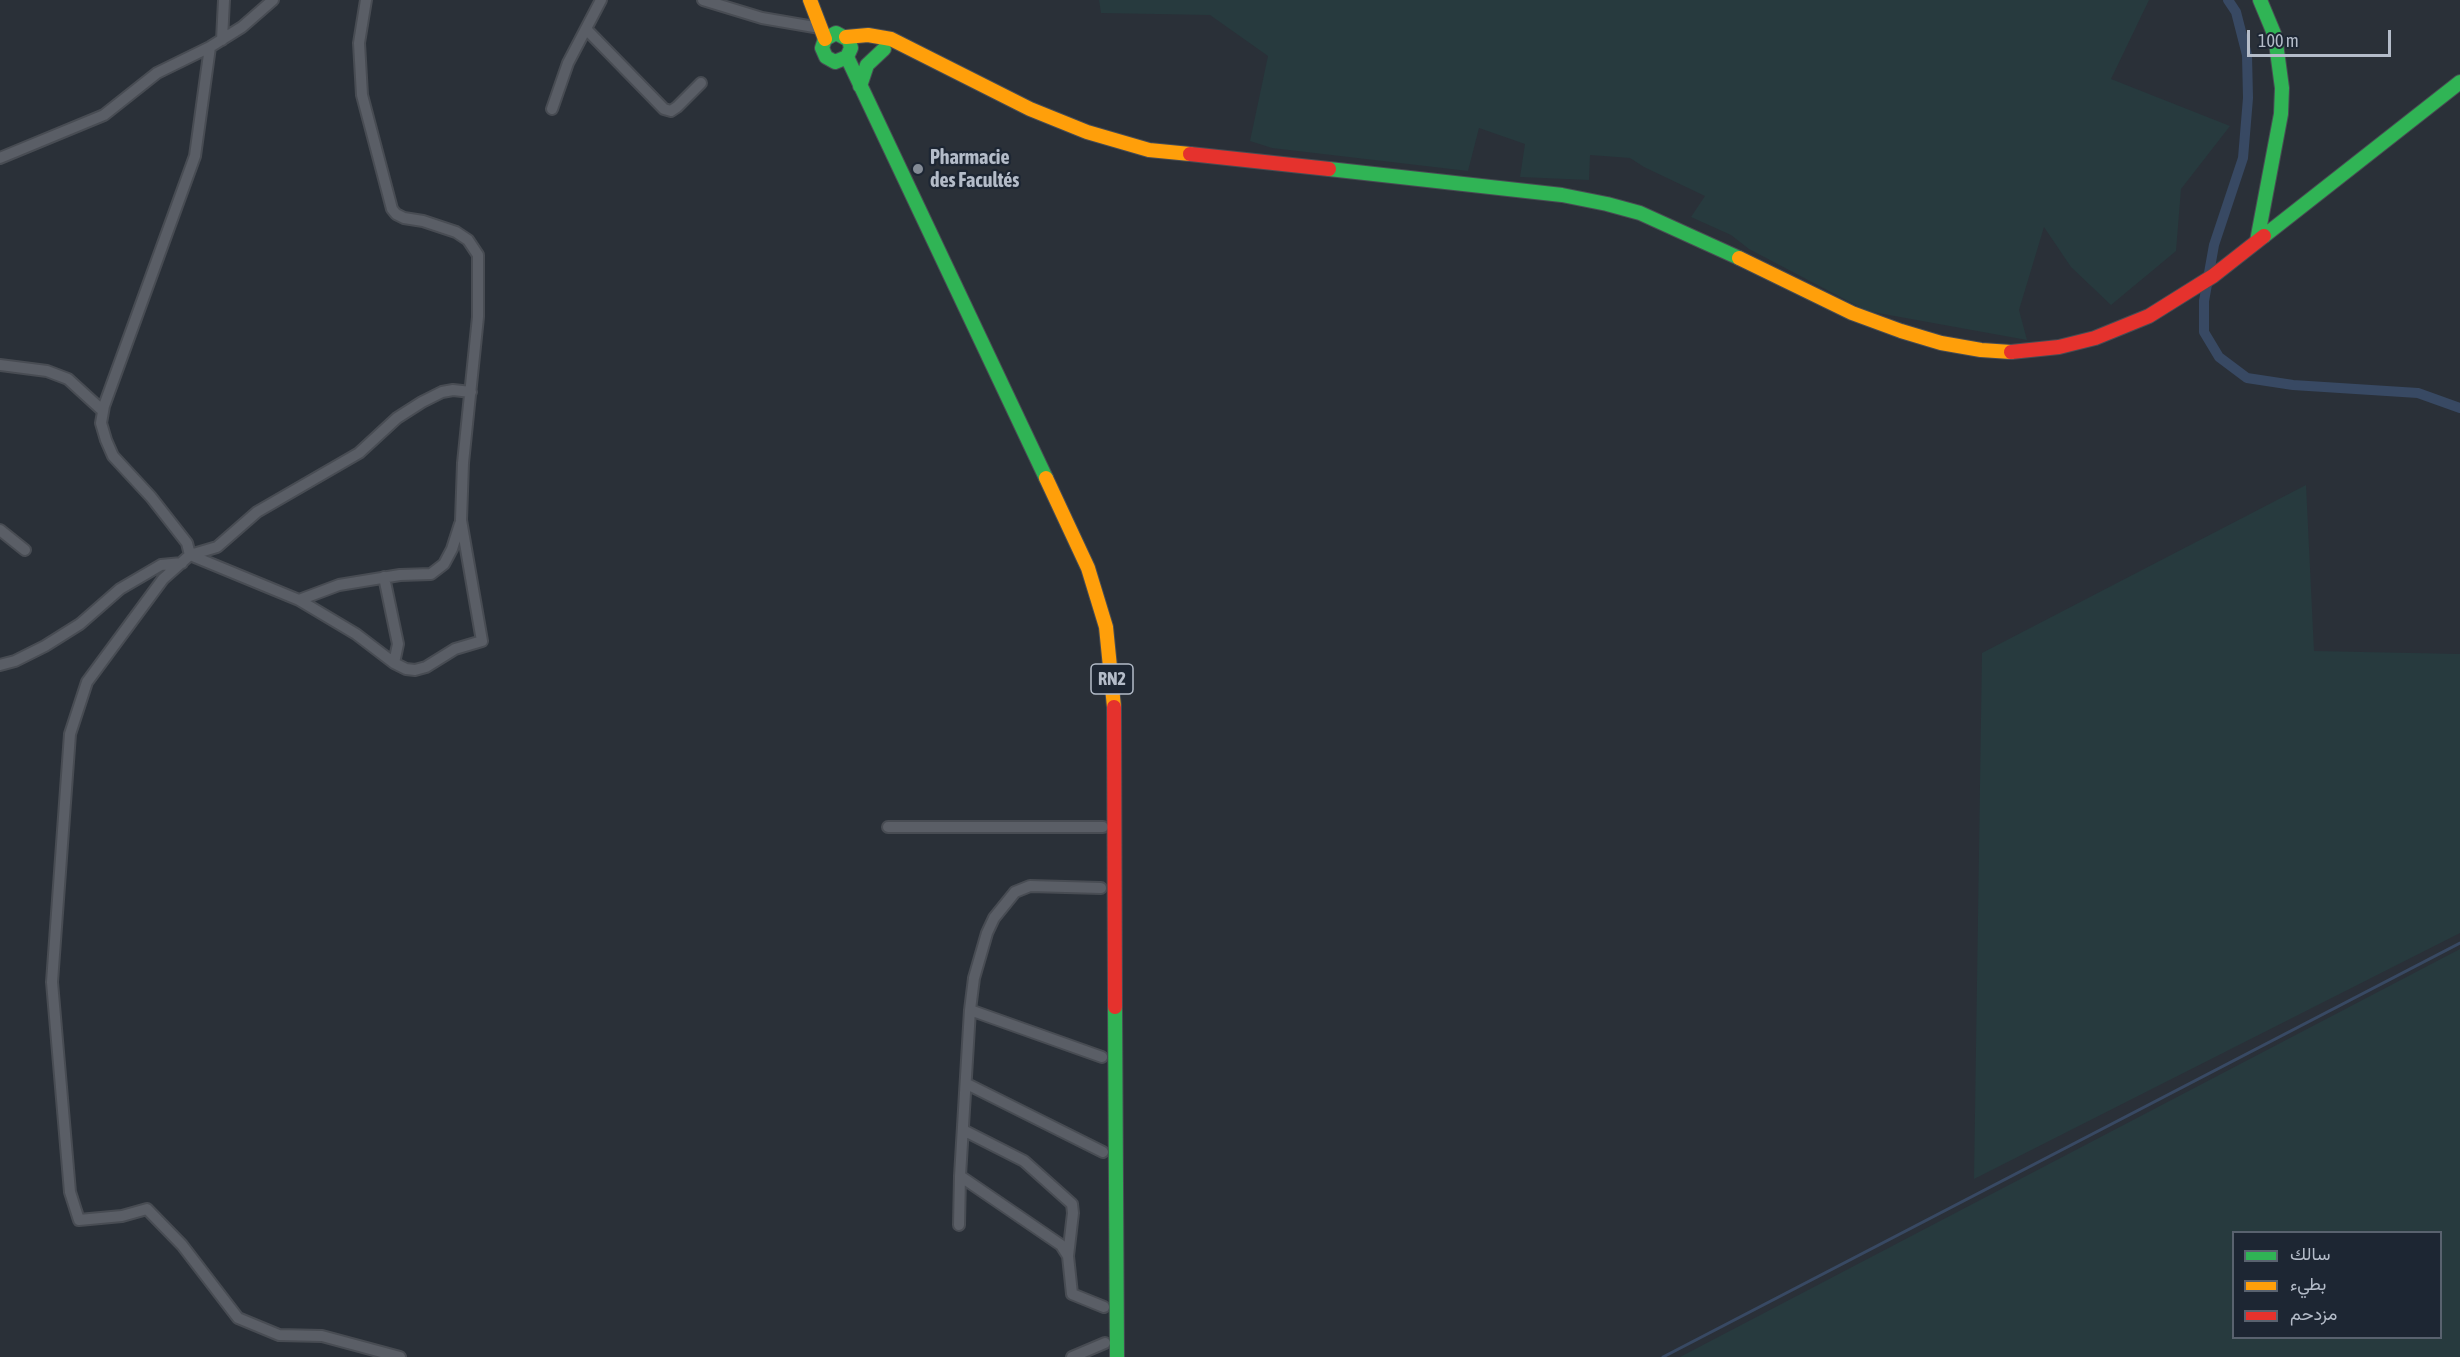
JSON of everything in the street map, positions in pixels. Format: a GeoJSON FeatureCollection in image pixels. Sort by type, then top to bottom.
{"type":"FeatureCollection","features":[{"type":"Feature","properties":{"kind":"main road"},"geometry":{"type":"LineString","coordinates":[[2257,241],[2281,114],[2282,88],[2275,36],[2260,0]]}},
{"type":"Feature","properties":{"kind":"main road","name":"RN2"},"geometry":{"type":"LineString","coordinates":[[811,3],[832,34],[850,44],[844,57],[988,389],[1077,572],[1093,628],[1098,656],[1101,699],[1105,1350]]}},
{"type":"Feature","properties":{"kind":"main road","name":"RN2"},"geometry":{"type":"LineString","coordinates":[[832,34],[823,43],[823,53],[830,60],[844,57]]}},
{"type":"Feature","properties":{"kind":"main road"},"geometry":{"type":"LineString","coordinates":[[832,34],[880,36],[905,46],[1030,109],[1087,132],[1149,150],[1562,195],[1640,213],[1693,235],[1852,313],[1901,331],[1941,343],[1981,350],[2020,352],[2059,347],[2096,338],[2149,316],[2213,276],[2460,82]]}},
{"type":"Feature","properties":{"kind":"main road"},"geometry":{"type":"LineString","coordinates":[[844,57],[905,46]]}},
{"type":"Feature","properties":{"kind":"main road"},"geometry":{"type":"LineString","coordinates":[[860,86],[867,64],[884,49]]}},
{"type":"Feature","properties":{"kind":"main road","name":"RN2"},"geometry":{"type":"LineString","coordinates":[[844,57],[860,86],[1077,542],[1088,568],[1106,627],[1114,695],[1117,1357]]}},
{"type":"Feature","properties":{"kind":"street"},"geometry":{"type":"LineString","coordinates":[[222,40],[224,0]]}},
{"type":"Feature","properties":{"kind":"street"},"geometry":{"type":"LineString","coordinates":[[259,12],[263,0]]}},
{"type":"Feature","properties":{"kind":"street"},"geometry":{"type":"LineString","coordinates":[[0,158],[104,115],[157,73],[222,40],[273,0]]}},
{"type":"Feature","properties":{"kind":"street"},"geometry":{"type":"LineString","coordinates":[[187,559],[299,600],[356,634],[394,663],[406,669],[415,670],[426,667],[467,644],[482,641],[461,520],[463,463],[478,317],[478,255],[468,240],[456,232],[423,221],[404,218],[396,214],[392,208],[362,94],[359,43],[366,0]]}},
{"type":"Feature","properties":{"kind":"street"},"geometry":{"type":"LineString","coordinates":[[552,109],[567,63],[601,0]]}},
{"type":"Feature","properties":{"kind":"street"},"geometry":{"type":"LineString","coordinates":[[703,0],[832,34]]}},
{"type":"Feature","properties":{"kind":"street"},"geometry":{"type":"LineString","coordinates":[[586,29],[664,109],[671,111],[677,107],[701,83]]}},
{"type":"Feature","properties":{"kind":"street"},"geometry":{"type":"LineString","coordinates":[[210,47],[192,167],[103,411],[101,423],[112,456],[188,543],[187,559],[163,579],[87,682],[70,734],[52,982],[70,1192],[79,1220],[122,1216],[147,1209],[182,1245],[238,1318],[279,1335],[322,1336],[400,1357]]}},
{"type":"Feature","properties":{"kind":"street"},"geometry":{"type":"LineString","coordinates":[[0,365],[47,372],[68,379],[103,411]]}},
{"type":"Feature","properties":{"kind":"street"},"geometry":{"type":"LineString","coordinates":[[0,665],[15,662],[45,646],[80,624],[120,590],[161,565],[187,559],[217,548],[257,512],[359,453],[398,418],[422,402],[442,392],[453,390],[471,392]]}},
{"type":"Feature","properties":{"kind":"street"},"geometry":{"type":"LineString","coordinates":[[299,600],[339,585],[384,577],[431,574],[438,570],[452,549],[461,520]]}},
{"type":"Feature","properties":{"kind":"street"},"geometry":{"type":"LineString","coordinates":[[0,530],[25,550]]}},
{"type":"Feature","properties":{"kind":"street"},"geometry":{"type":"LineString","coordinates":[[384,577],[398,644],[394,663]]}},
{"type":"Feature","properties":{"kind":"street"},"geometry":{"type":"LineString","coordinates":[[888,827],[1103,827]]}},
{"type":"Feature","properties":{"kind":"street"},"geometry":{"type":"LineString","coordinates":[[959,1225],[970,1010],[974,978],[987,933],[994,918],[1015,892],[1030,886],[1101,888]]}},
{"type":"Feature","properties":{"kind":"street"},"geometry":{"type":"LineString","coordinates":[[970,1010],[1102,1057]]}},
{"type":"Feature","properties":{"kind":"street"},"geometry":{"type":"LineString","coordinates":[[967,1084],[1103,1152]]}},
{"type":"Feature","properties":{"kind":"street"},"geometry":{"type":"LineString","coordinates":[[963,1130],[1024,1161],[1072,1204],[1068,1256],[1072,1293],[1104,1307]]}},
{"type":"Feature","properties":{"kind":"street"},"geometry":{"type":"LineString","coordinates":[[960,1176],[1061,1245],[1068,1256]]}},
{"type":"Feature","properties":{"kind":"street"},"geometry":{"type":"LineString","coordinates":[[1072,1357],[1105,1350]]}},
{"type":"Feature","properties":{"kind":"green space"},"geometry":{"type":"Polygon","coordinates":[[[1099,0],[2149,0],[2111,79],[2230,126],[2181,189],[2176,251],[2111,305],[2071,267],[2044,227],[2019,310],[2027,340],[1867,311],[1749,249],[1731,235],[1691,217],[1705,196],[1630,158],[1590,155],[1589,180],[1520,177],[1525,144],[1479,128],[1468,171],[1272,148],[1250,141],[1268,56],[1210,15],[1101,13],[1099,0]]]}},
{"type":"Feature","properties":{"kind":"green space"},"geometry":{"type":"Polygon","coordinates":[[[2306,485],[2314,651],[2460,654],[2460,933],[1974,1179],[1982,653],[2306,485]]]}},
{"type":"Feature","properties":{"kind":"green space"},"geometry":{"type":"Polygon","coordinates":[[[2460,949],[2460,1357],[1680,1357],[2460,949]]]}},
{"type":"Feature","properties":{"kind":"waterway"},"geometry":{"type":"LineString","coordinates":[[2228,0],[2236,12],[2247,55],[2248,98],[2243,158],[2214,245],[2204,301],[2204,332],[2219,357],[2247,378],[2293,385],[2418,393],[2460,408]]}},
{"type":"Feature","properties":{"kind":"waterway"},"geometry":{"type":"LineString","coordinates":[[1663,1357],[2460,943]]}},
{"type":"Feature","properties":{"kind":"traffic: fast"},"geometry":{"type":"LineString","coordinates":[[2257,241],[2281,114],[2282,88],[2275,36],[2260,0]]}},
{"type":"Feature","properties":{"kind":"traffic: fast"},"geometry":{"type":"LineString","coordinates":[[847,57],[835,62],[826,57],[822,48],[825,39],[836,33],[849,40],[851,48],[847,57],[1046,478]]}},
{"type":"Feature","properties":{"kind":"traffic: fast"},"geometry":{"type":"LineString","coordinates":[[860,86],[867,65],[884,49]]}},
{"type":"Feature","properties":{"kind":"traffic: fast"},"geometry":{"type":"LineString","coordinates":[[2264,236],[2460,82]]}},
{"type":"Feature","properties":{"kind":"traffic: fast"},"geometry":{"type":"LineString","coordinates":[[1329,169],[1562,195],[1607,204],[1640,213],[1739,258]]}},
{"type":"Feature","properties":{"kind":"traffic: fast"},"geometry":{"type":"LineString","coordinates":[[1115,1007],[1117,1357]]}},
{"type":"Feature","properties":{"kind":"traffic: slow"},"geometry":{"type":"LineString","coordinates":[[810,0],[825,39]]}},
{"type":"Feature","properties":{"kind":"traffic: slow"},"geometry":{"type":"LineString","coordinates":[[846,37],[868,35],[891,39],[1030,109],[1087,132],[1149,150],[1190,154]]}},
{"type":"Feature","properties":{"kind":"traffic: slow"},"geometry":{"type":"LineString","coordinates":[[1739,258],[1852,313],[1901,331],[1941,343],[1981,350],[2011,352]]}},
{"type":"Feature","properties":{"kind":"traffic: slow"},"geometry":{"type":"LineString","coordinates":[[1046,478],[1088,568],[1106,627],[1114,707]]}},
{"type":"Feature","properties":{"kind":"traffic: jam"},"geometry":{"type":"LineString","coordinates":[[1190,154],[1329,169]]}},
{"type":"Feature","properties":{"kind":"traffic: jam"},"geometry":{"type":"LineString","coordinates":[[2011,352],[2059,347],[2095,338],[2149,316],[2213,276],[2264,236]]}},
{"type":"Feature","properties":{"kind":"traffic: jam"},"geometry":{"type":"LineString","coordinates":[[1114,707],[1115,1007]]}},
{"type":"Feature","properties":{"kind":"place","name":"Pharmacie des Facultés"},"geometry":{"type":"Point","coordinates":[918,169]}}]}
